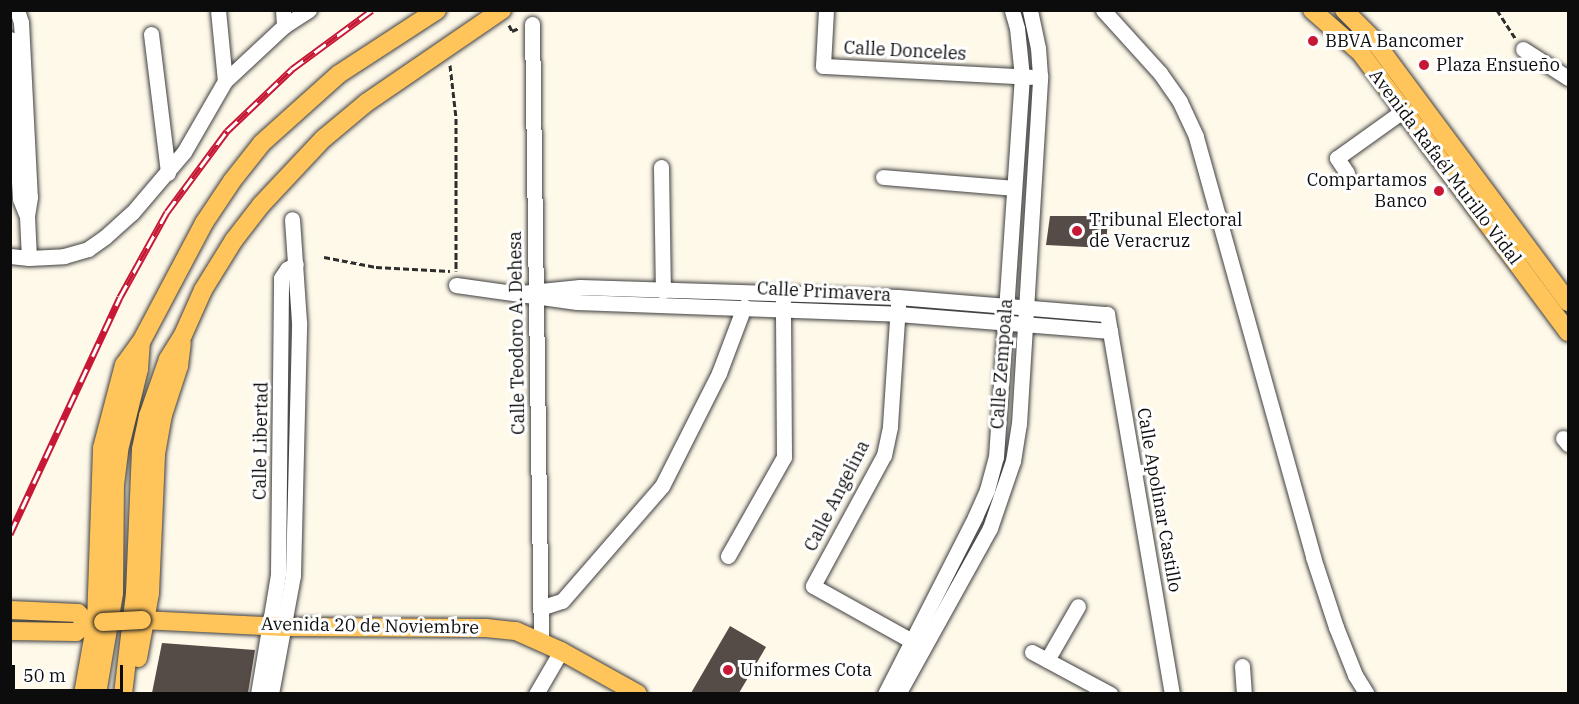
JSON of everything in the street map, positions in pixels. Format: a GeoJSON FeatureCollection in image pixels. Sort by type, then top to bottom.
{"type":"FeatureCollection","features":[{"type":"Feature","properties":{"kind":"main road"},"geometry":{"type":"LineString","coordinates":[[83,693],[95,622],[102,448],[124,365],[141,342],[204,223],[232,181],[262,144],[339,74],[437,10]]}},
{"type":"Feature","properties":{"kind":"main road","name":"Avenida Rafaél Murillo Vidal"},"geometry":{"type":"LineString","coordinates":[[1312,10],[1360,52],[1565,320]]}},
{"type":"Feature","properties":{"kind":"main road","name":"Avenida Rafaél Murillo Vidal"},"geometry":{"type":"LineString","coordinates":[[1344,10],[1372,38],[1569,302]]}},
{"type":"Feature","properties":{"kind":"main road"},"geometry":{"type":"LineString","coordinates":[[123,693],[135,592],[141,449],[148,416],[168,359],[183,335],[203,290],[234,240],[290,172],[323,139],[366,103],[448,47],[505,16]]}},
{"type":"Feature","properties":{"kind":"main road"},"geometry":{"type":"LineString","coordinates":[[133,693],[144,620],[156,454],[163,415],[179,366],[183,335]]}},
{"type":"Feature","properties":{"kind":"main road"},"geometry":{"type":"LineString","coordinates":[[97,693],[114,593],[118,450],[139,369],[141,342]]}},
{"type":"Feature","properties":{"kind":"main road","name":"Avenida 20 de Noviembre"},"geometry":{"type":"LineString","coordinates":[[12,610],[78,613],[95,622]]}},
{"type":"Feature","properties":{"kind":"main road","name":"Avenida 20 de Noviembre"},"geometry":{"type":"LineString","coordinates":[[10,631],[76,632],[95,622],[144,620],[277,626],[486,628],[516,631],[561,651],[638,693]]}},
{"type":"Feature","properties":{"kind":"street"},"geometry":{"type":"LineString","coordinates":[[10,19],[15,10]]}},
{"type":"Feature","properties":{"kind":"street"},"geometry":{"type":"LineString","coordinates":[[15,10],[21,22],[30,196],[27,216],[29,258]]}},
{"type":"Feature","properties":{"kind":"street"},"geometry":{"type":"LineString","coordinates":[[218,10],[225,81]]}},
{"type":"Feature","properties":{"kind":"street"},"geometry":{"type":"LineString","coordinates":[[10,256],[29,258],[64,256],[88,249],[132,213],[184,152],[225,81],[284,18],[309,10]]}},
{"type":"Feature","properties":{"kind":"street","name":"Calle Donceles"},"geometry":{"type":"LineString","coordinates":[[826,10],[823,66],[1022,77],[1040,76]]}},
{"type":"Feature","properties":{"kind":"street","name":"Calle Zempoala"},"geometry":{"type":"LineString","coordinates":[[898,693],[916,644],[987,490],[996,457],[1001,421],[1006,307],[1022,77],[1017,28],[1012,10]]}},
{"type":"Feature","properties":{"kind":"street","name":"Calle Zempoala"},"geometry":{"type":"LineString","coordinates":[[885,693],[990,528],[1002,500],[1013,461],[1019,424],[1023,324],[1040,76],[1038,48],[1030,10]]}},
{"type":"Feature","properties":{"kind":"street"},"geometry":{"type":"LineString","coordinates":[[1103,10],[1160,73],[1180,102],[1196,137],[1313,557],[1355,675],[1367,693]]}},
{"type":"Feature","properties":{"kind":"street","name":"Calle Teodoro A. Dehesa"},"geometry":{"type":"LineString","coordinates":[[532,24],[531,294],[541,642]]}},
{"type":"Feature","properties":{"kind":"street"},"geometry":{"type":"LineString","coordinates":[[151,34],[168,173]]}},
{"type":"Feature","properties":{"kind":"street"},"geometry":{"type":"LineString","coordinates":[[10,39],[20,199],[27,216]]}},
{"type":"Feature","properties":{"kind":"street"},"geometry":{"type":"LineString","coordinates":[[1523,49],[1569,78]]}},
{"type":"Feature","properties":{"kind":"street"},"geometry":{"type":"LineString","coordinates":[[1347,173],[1337,158],[1404,110]]}},
{"type":"Feature","properties":{"kind":"street"},"geometry":{"type":"LineString","coordinates":[[661,167],[663,291]]}},
{"type":"Feature","properties":{"kind":"street"},"geometry":{"type":"LineString","coordinates":[[883,177],[1014,188]]}},
{"type":"Feature","properties":{"kind":"street","name":"Calle Libertad"},"geometry":{"type":"LineString","coordinates":[[277,626],[286,575],[299,322],[292,219]]}},
{"type":"Feature","properties":{"kind":"street"},"geometry":{"type":"LineString","coordinates":[[456,278],[531,294]]}},
{"type":"Feature","properties":{"kind":"street","name":"Calle Primavera"},"geometry":{"type":"LineString","coordinates":[[531,294],[580,287],[898,297],[1107,314]]}},
{"type":"Feature","properties":{"kind":"street","name":"Calle Primavera"},"geometry":{"type":"LineString","coordinates":[[531,294],[577,302],[898,314],[1110,331]]}},
{"type":"Feature","properties":{"kind":"street"},"geometry":{"type":"LineString","coordinates":[[728,556],[784,457],[784,310],[782,294]]}},
{"type":"Feature","properties":{"kind":"street","name":"Calle Angelina"},"geometry":{"type":"LineString","coordinates":[[898,297],[890,427],[884,455],[813,586],[916,644]]}},
{"type":"Feature","properties":{"kind":"street"},"geometry":{"type":"LineString","coordinates":[[540,608],[562,601],[662,486],[719,373],[744,307]]}},
{"type":"Feature","properties":{"kind":"street","name":"Calle Apolinar Castillo"},"geometry":{"type":"LineString","coordinates":[[1107,314],[1172,693]]}},
{"type":"Feature","properties":{"kind":"street"},"geometry":{"type":"LineString","coordinates":[[1047,660],[1078,606]]}},
{"type":"Feature","properties":{"kind":"street"},"geometry":{"type":"LineString","coordinates":[[258,693],[277,626]]}},
{"type":"Feature","properties":{"kind":"street"},"geometry":{"type":"LineString","coordinates":[[271,693],[277,626]]}},
{"type":"Feature","properties":{"kind":"street"},"geometry":{"type":"LineString","coordinates":[[536,693],[561,651]]}},
{"type":"Feature","properties":{"kind":"street"},"geometry":{"type":"LineString","coordinates":[[1032,652],[1110,693]]}},
{"type":"Feature","properties":{"kind":"street"},"geometry":{"type":"LineString","coordinates":[[1242,666],[1245,693]]}},
{"type":"Feature","properties":{"kind":"path"},"geometry":{"type":"LineString","coordinates":[[1497,10],[1523,49]]}},
{"type":"Feature","properties":{"kind":"path"},"geometry":{"type":"LineString","coordinates":[[505,16],[512,31],[532,24]]}},
{"type":"Feature","properties":{"kind":"path"},"geometry":{"type":"LineString","coordinates":[[324,257],[456,278],[456,118],[448,47]]}},
{"type":"Feature","properties":{"kind":"building","name":"Tribunal Electoral de Veracruz"},"geometry":{"type":"Polygon","coordinates":[[[1050,216],[1108,216],[1106,248],[1046,245],[1050,216]]]}},
{"type":"Feature","properties":{"kind":"building","name":"Uniformes Cota"},"geometry":{"type":"Polygon","coordinates":[[[730,626],[766,647],[739,693],[691,693],[730,626]]]}},
{"type":"Feature","properties":{"kind":"building"},"geometry":{"type":"Polygon","coordinates":[[[162,643],[255,650],[248,693],[152,693],[162,643]]]}},
{"type":"Feature","properties":{"kind":"railway"},"geometry":{"type":"LineString","coordinates":[[10,534],[120,297],[167,212],[227,131],[292,69],[372,10]]}},
{"type":"Feature","properties":{"kind":"place","name":"BBVA Bancomer"},"geometry":{"type":"Point","coordinates":[1313,41]}},
{"type":"Feature","properties":{"kind":"place","name":"Plaza Ensueño"},"geometry":{"type":"Point","coordinates":[1424,65]}},
{"type":"Feature","properties":{"kind":"place","name":"Compartamos Banco"},"geometry":{"type":"Point","coordinates":[1439,191]}},
{"type":"Feature","properties":{"kind":"place","name":"Tribunal Electoral de Veracruz"},"geometry":{"type":"Point","coordinates":[1077,231]}},
{"type":"Feature","properties":{"kind":"place","name":"Uniformes Cota"},"geometry":{"type":"Point","coordinates":[728,670]}}]}
